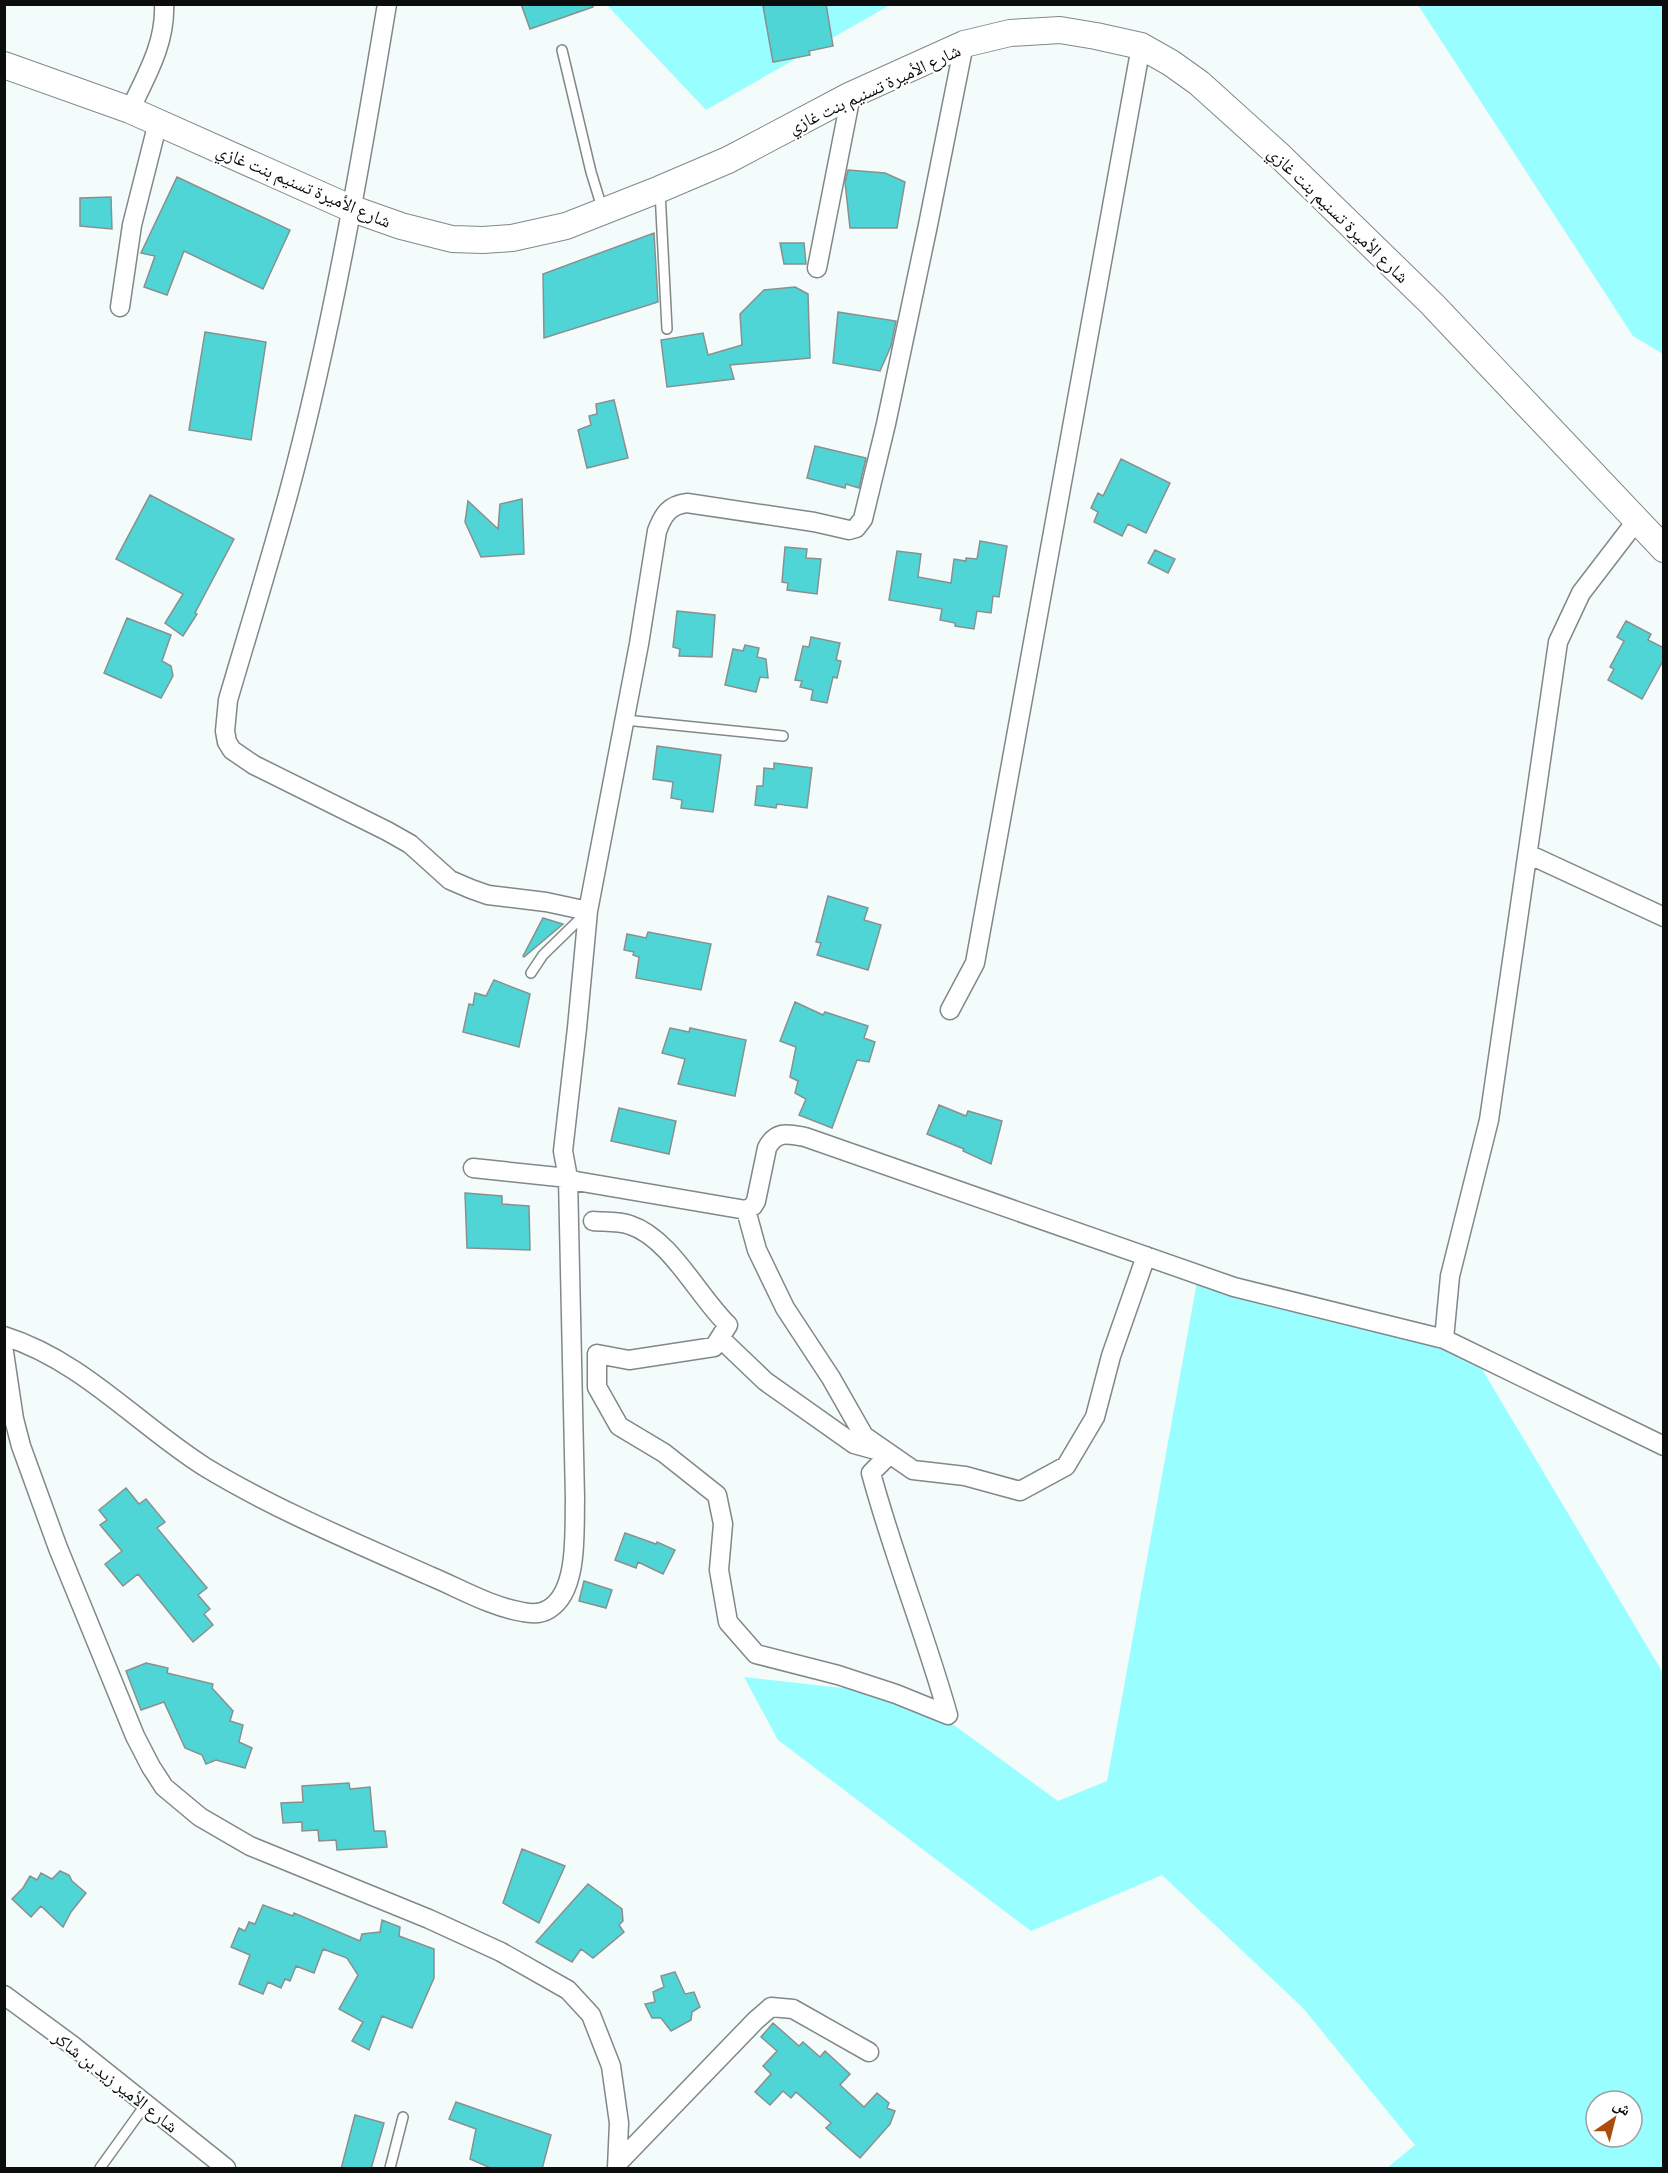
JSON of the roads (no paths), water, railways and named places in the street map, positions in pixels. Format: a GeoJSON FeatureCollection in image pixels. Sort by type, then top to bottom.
{"type":"FeatureCollection","features":[{"type":"Feature","properties":{"kind":"main road","name":"شارع الأميرة تسنيم بنت غازي"},"geometry":{"type":"LineString","coordinates":[[4,65],[130,110],[350,208],[401,226],[442,236],[483,240],[512,238],[566,226],[660,189],[728,160],[851,95],[964,44],[1010,33],[1060,30],[1141,46],[1171,63],[1199,83],[1280,156],[1432,304],[1664,549]]}},
{"type":"Feature","properties":{"kind":"street"},"geometry":{"type":"LineString","coordinates":[[130,110],[158,48],[163,29],[164,4]]}},
{"type":"Feature","properties":{"kind":"street"},"geometry":{"type":"LineString","coordinates":[[387,4],[326,333],[288,494],[228,700],[225,731],[232,750],[254,765],[410,844],[450,879],[471,890],[488,895],[546,902],[588,911]]}},
{"type":"Feature","properties":{"kind":"street"},"geometry":{"type":"LineString","coordinates":[[4,1336],[30,1345],[63,1363],[88,1379],[185,1452],[233,1483],[299,1516],[498,1605],[521,1612],[543,1613],[558,1602],[572,1569],[575,1499],[568,1178],[562,1151],[588,911],[641,633],[657,531],[669,508],[693,503],[814,522],[849,530],[856,528],[862,522],[888,412],[964,44]]}},
{"type":"Feature","properties":{"kind":"street"},"geometry":{"type":"LineString","coordinates":[[950,1010],[975,963],[1141,46]]}},
{"type":"Feature","properties":{"kind":"street"},"geometry":{"type":"LineString","coordinates":[[817,268],[851,95]]}},
{"type":"Feature","properties":{"kind":"street"},"geometry":{"type":"LineString","coordinates":[[120,308],[132,225],[158,122]]}},
{"type":"Feature","properties":{"kind":"street"},"geometry":{"type":"LineString","coordinates":[[1444,1339],[1450,1276],[1489,1120],[1558,642],[1581,593],[1638,520]]}},
{"type":"Feature","properties":{"kind":"street"},"geometry":{"type":"LineString","coordinates":[[1528,854],[1664,916]]}},
{"type":"Feature","properties":{"kind":"street"},"geometry":{"type":"LineString","coordinates":[[473,1168],[568,1178],[746,1210],[756,1202],[767,1148],[776,1136],[783,1134],[806,1137],[1234,1287],[1444,1339],[1664,1446]]}},
{"type":"Feature","properties":{"kind":"street"},"geometry":{"type":"LineString","coordinates":[[746,1210],[757,1250],[785,1308],[831,1378],[864,1436],[913,1470],[965,1476],[1020,1491],[1066,1466],[1095,1417],[1111,1356],[1146,1256]]}},
{"type":"Feature","properties":{"kind":"street"},"geometry":{"type":"LineString","coordinates":[[593,1221],[630,1225],[661,1244],[714,1311],[728,1325],[714,1347],[629,1360],[597,1354],[597,1387],[619,1425],[664,1453],[717,1495],[723,1524],[719,1570],[728,1622],[756,1654],[838,1675],[896,1694],[948,1715],[934,1666],[881,1511],[871,1473],[890,1454]]}},
{"type":"Feature","properties":{"kind":"street"},"geometry":{"type":"LineString","coordinates":[[720,1338],[765,1381],[854,1444],[890,1454]]}},
{"type":"Feature","properties":{"kind":"street"},"geometry":{"type":"LineString","coordinates":[[4,1352],[16,1428],[58,1548],[135,1736],[164,1787],[200,1817],[250,1846],[429,1919],[501,1952],[568,1990],[591,2015],[611,2066],[619,2122],[617,2166]]}},
{"type":"Feature","properties":{"kind":"street","name":"شارع الأمير زيد بن شاكر"},"geometry":{"type":"LineString","coordinates":[[4,1995],[146,2104],[226,2169]]}},
{"type":"Feature","properties":{"kind":"street"},"geometry":{"type":"LineString","coordinates":[[617,2166],[771,2007],[793,2009],[869,2052]]}},
{"type":"Feature","properties":{"kind":"lane"},"geometry":{"type":"LineString","coordinates":[[562,50],[591,172],[603,211]]}},
{"type":"Feature","properties":{"kind":"lane"},"geometry":{"type":"LineString","coordinates":[[660,189],[667,329]]}},
{"type":"Feature","properties":{"kind":"lane"},"geometry":{"type":"LineString","coordinates":[[625,720],[783,736]]}},
{"type":"Feature","properties":{"kind":"lane"},"geometry":{"type":"LineString","coordinates":[[531,973],[543,955],[588,911]]}},
{"type":"Feature","properties":{"kind":"lane"},"geometry":{"type":"LineString","coordinates":[[100,2169],[146,2104]]}},
{"type":"Feature","properties":{"kind":"lane"},"geometry":{"type":"LineString","coordinates":[[390,2169],[403,2116]]}}]}
